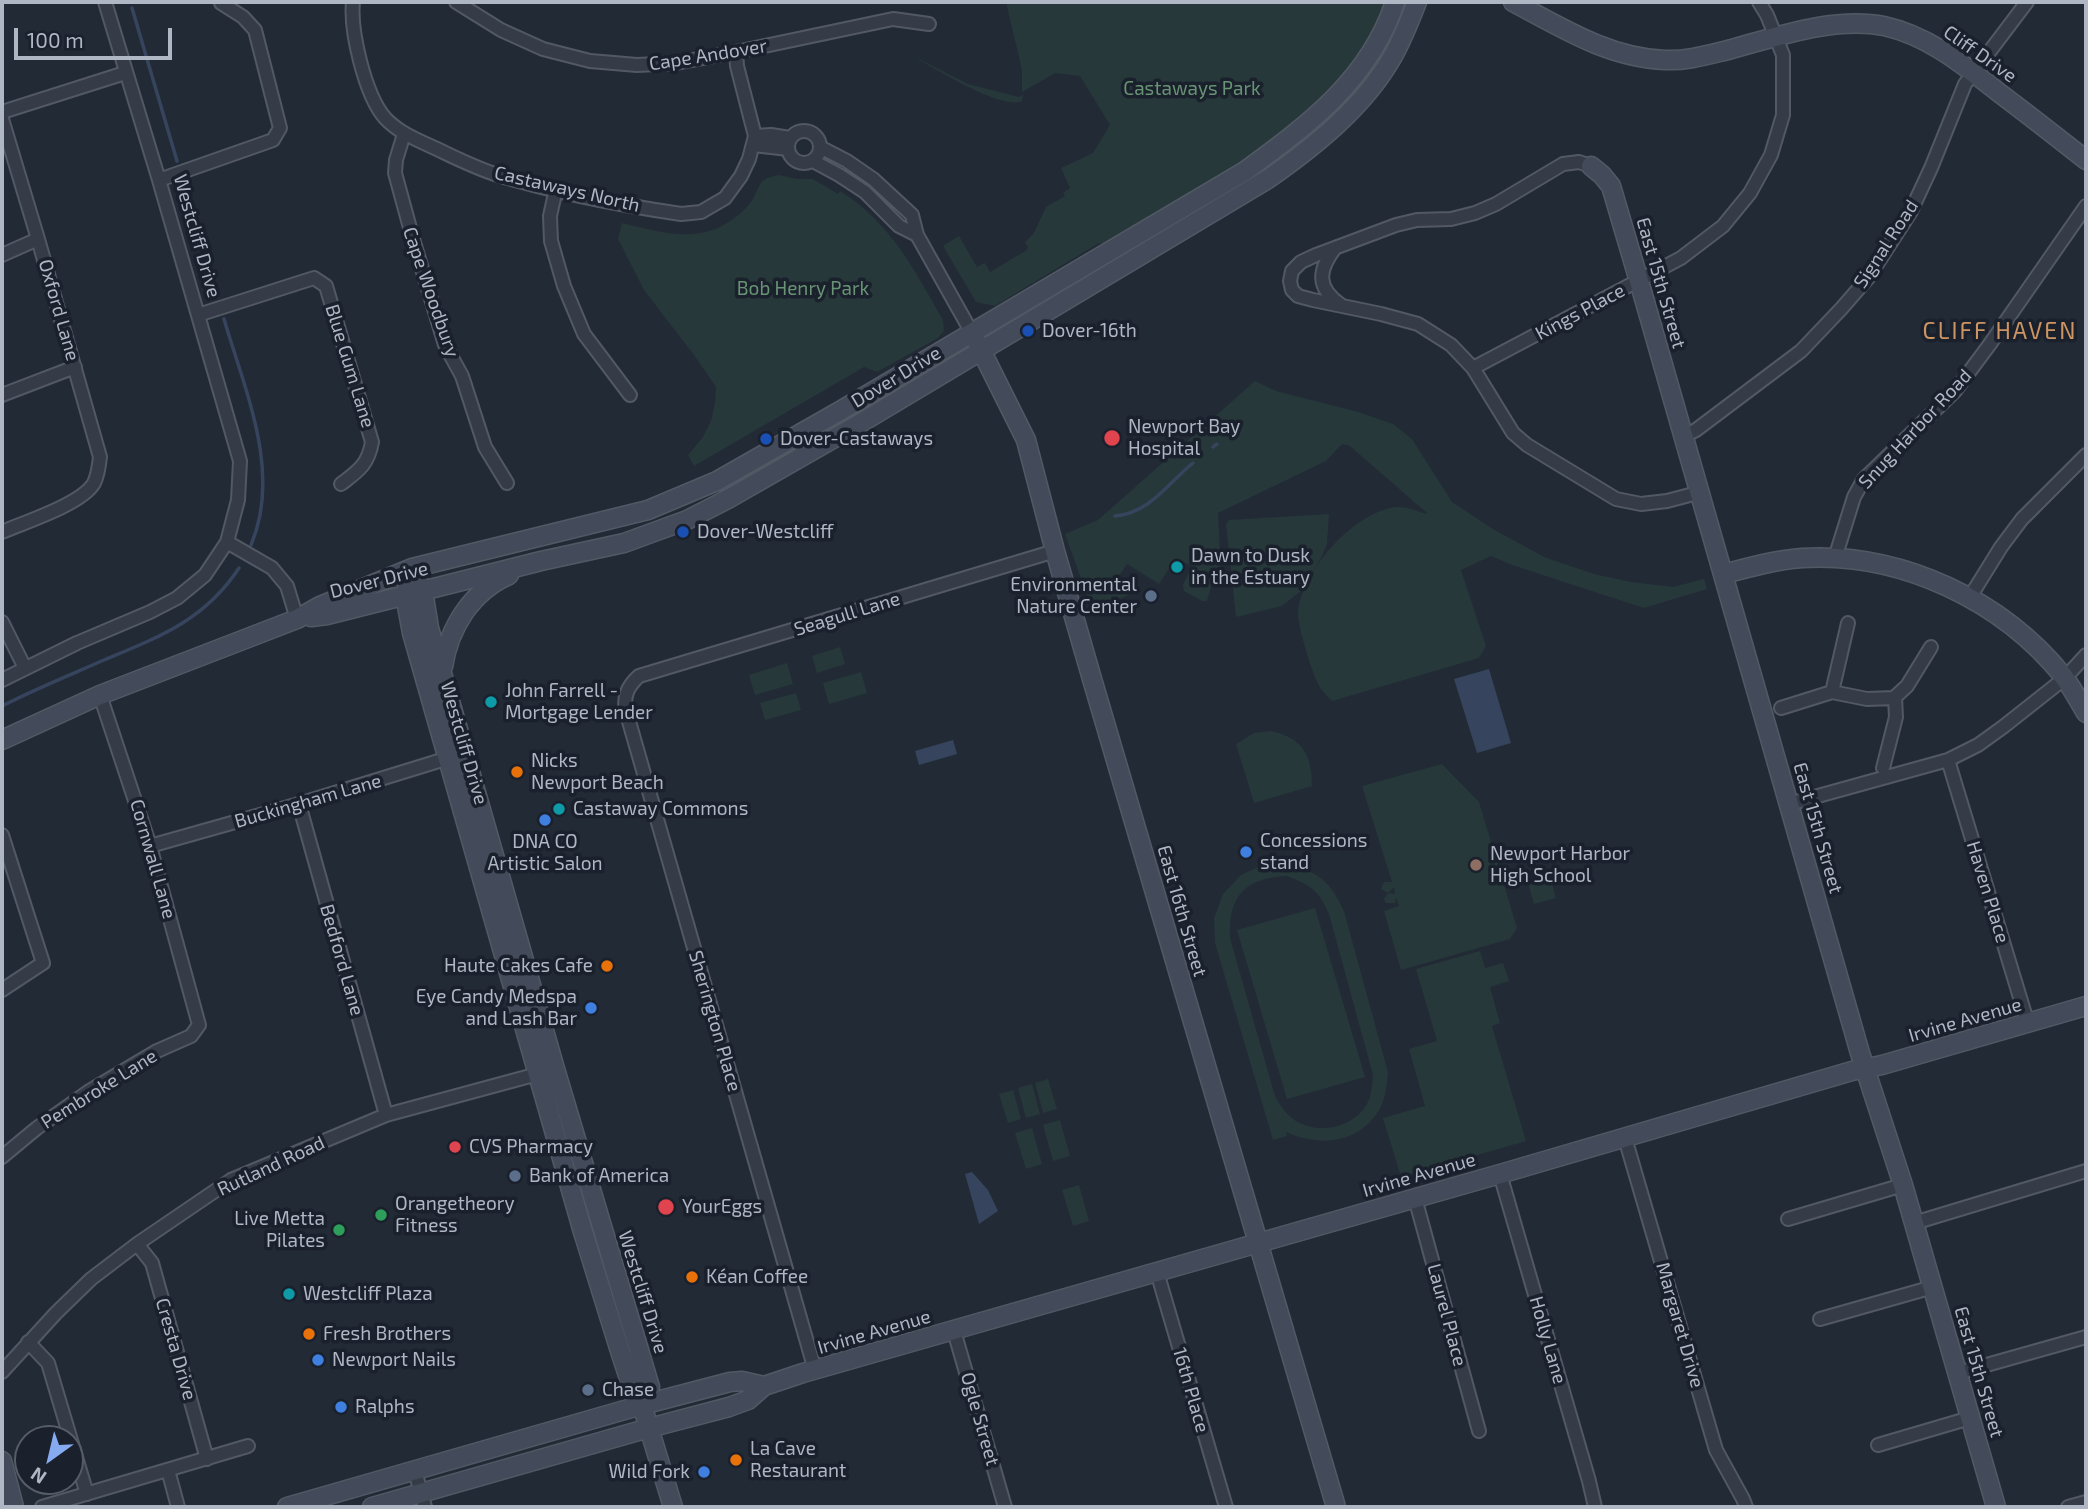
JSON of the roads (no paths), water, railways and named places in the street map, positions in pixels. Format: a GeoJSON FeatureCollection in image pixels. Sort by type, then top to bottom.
{"type":"FeatureCollection","features":[{"type":"Feature","properties":{"kind":"street","name":"Westcliff Drive"},"geometry":{"type":"LineString","coordinates":[[105,2],[240,461],[238,500],[227,541]]}},
{"type":"Feature","properties":{"kind":"street","name":"Castaways North"},"geometry":{"type":"LineString","coordinates":[[353,2],[355,40],[373,101],[385,118],[404,134],[496,174],[656,210],[681,214],[701,212],[725,198],[741,176],[754,140]]}},
{"type":"Feature","properties":{"kind":"street","name":"Cape Andover"},"geometry":{"type":"LineString","coordinates":[[456,2],[501,30],[543,49],[590,61],[637,65],[736,52],[893,19],[929,24]]}},
{"type":"Feature","properties":{"kind":"street","name":"Dover Drive"},"geometry":{"type":"LineString","coordinates":[[2,740],[100,695],[297,619],[320,606],[412,568],[648,510],[717,481],[1245,171],[1296,134],[1333,100],[1364,66],[1389,21],[1395,2]]}},
{"type":"Feature","properties":{"kind":"street","name":"Dover Drive"},"geometry":{"type":"LineString","coordinates":[[297,619],[327,615],[624,543],[687,520],[728,499],[859,424],[1268,179],[1310,149],[1346,115],[1378,78],[1403,37],[1417,2]]}},
{"type":"Feature","properties":{"kind":"street","name":"Cliff Drive"},"geometry":{"type":"LineString","coordinates":[[1513,2],[1608,50],[1639,58],[1667,60],[1695,58],[1835,24],[1884,26],[1919,37],[1949,55],[2086,160]]}},
{"type":"Feature","properties":{"kind":"street","name":"Kings Place"},"geometry":{"type":"LineString","coordinates":[[1473,368],[1681,258],[1723,226],[1751,193],[1771,155],[1783,115],[1783,55],[1759,2]]}},
{"type":"Feature","properties":{"kind":"street","name":"Signal Road"},"geometry":{"type":"LineString","coordinates":[[1684,436],[1696,430],[1801,351],[1868,278],[1910,213],[1965,84],[2027,2]]}},
{"type":"Feature","properties":{"kind":"street"},"geometry":{"type":"LineString","coordinates":[[159,180],[273,140],[280,128],[254,30],[243,17],[221,3]]}},
{"type":"Feature","properties":{"kind":"street"},"geometry":{"type":"LineString","coordinates":[[736,52],[754,140],[771,135],[789,143]]}},
{"type":"Feature","properties":{"kind":"street"},"geometry":{"type":"LineString","coordinates":[[2,112],[125,73]]}},
{"type":"Feature","properties":{"kind":"street","name":"Oxford Lane"},"geometry":{"type":"LineString","coordinates":[[2,119],[100,457],[98,474],[93,485],[81,498],[2,532]]}},
{"type":"Feature","properties":{"kind":"street"},"geometry":{"type":"LineString","coordinates":[[798,131],[808,131],[817,137],[820,147],[820,152],[808,163],[797,162],[789,154],[789,143],[798,131]]}},
{"type":"Feature","properties":{"kind":"street","name":"Cape Woodbury"},"geometry":{"type":"LineString","coordinates":[[404,134],[395,173],[412,239],[445,345],[462,376],[485,447],[507,483]]}},
{"type":"Feature","properties":{"kind":"street"},"geometry":{"type":"LineString","coordinates":[[820,147],[873,179],[912,215],[916,235],[972,333]]}},
{"type":"Feature","properties":{"kind":"street"},"geometry":{"type":"LineString","coordinates":[[813,161],[863,191],[898,226],[916,235]]}},
{"type":"Feature","properties":{"kind":"street"},"geometry":{"type":"LineString","coordinates":[[1591,166],[1579,162],[1563,164],[1496,204],[1475,213],[1451,219],[1416,220],[1396,225],[1301,262],[1292,271],[1292,290],[1298,296],[1418,324],[1451,345],[1473,368],[1513,433],[1527,445],[1616,499],[1642,505],[1701,492]]}},
{"type":"Feature","properties":{"kind":"street","name":"East 15th Street"},"geometry":{"type":"LineString","coordinates":[[1591,166],[1611,186],[1866,1068],[1958,1373],[1992,1506]]}},
{"type":"Feature","properties":{"kind":"street"},"geometry":{"type":"LineString","coordinates":[[863,191],[873,179]]}},
{"type":"Feature","properties":{"kind":"street"},"geometry":{"type":"LineString","coordinates":[[556,189],[550,216],[551,241],[564,286],[584,334],[630,395]]}},
{"type":"Feature","properties":{"kind":"street","name":"Snug Harbor Road"},"geometry":{"type":"LineString","coordinates":[[1835,558],[1854,497],[1864,478],[1955,391],[2086,206]]}},
{"type":"Feature","properties":{"kind":"street"},"geometry":{"type":"LineString","coordinates":[[2,255],[38,239]]}},
{"type":"Feature","properties":{"kind":"street"},"geometry":{"type":"LineString","coordinates":[[1335,248],[1325,260],[1323,284],[1330,297],[1345,307]]}},
{"type":"Feature","properties":{"kind":"street","name":"Blue Gum Lane"},"geometry":{"type":"LineString","coordinates":[[198,315],[314,278],[326,286],[372,442],[370,456],[362,468],[341,484]]}},
{"type":"Feature","properties":{"kind":"street","name":"East 16th Street"},"geometry":{"type":"LineString","coordinates":[[972,333],[1026,440],[1055,551],[1336,1507]]}},
{"type":"Feature","properties":{"kind":"street"},"geometry":{"type":"LineString","coordinates":[[2,395],[75,368]]}},
{"type":"Feature","properties":{"kind":"street"},"geometry":{"type":"LineString","coordinates":[[1970,597],[2022,519],[2086,455]]}},
{"type":"Feature","properties":{"kind":"street"},"geometry":{"type":"LineString","coordinates":[[717,481],[728,499]]}},
{"type":"Feature","properties":{"kind":"street"},"geometry":{"type":"LineString","coordinates":[[2,680],[177,598],[205,575],[227,541],[272,568],[287,586],[297,619]]}},
{"type":"Feature","properties":{"kind":"street","name":"Seagull Lane"},"geometry":{"type":"LineString","coordinates":[[639,676],[1055,551]]}},
{"type":"Feature","properties":{"kind":"street"},"geometry":{"type":"LineString","coordinates":[[1724,574],[1802,558],[1835,558],[1867,561],[1929,579],[1970,597],[2010,624],[2065,678],[2086,713]]}},
{"type":"Feature","properties":{"kind":"street"},"geometry":{"type":"LineString","coordinates":[[443,674],[445,652],[452,632],[473,601],[486,588],[502,578],[541,561]]}},
{"type":"Feature","properties":{"kind":"street","name":"Westcliff Drive"},"geometry":{"type":"LineString","coordinates":[[412,568],[414,593],[411,634],[447,759],[546,1071],[589,1186],[650,1387],[642,1405]]}},
{"type":"Feature","properties":{"kind":"street","name":"Westcliff Drive"},"geometry":{"type":"LineString","coordinates":[[414,593],[429,628],[465,752],[546,1071],[571,1191],[633,1391],[642,1405]]}},
{"type":"Feature","properties":{"kind":"street"},"geometry":{"type":"LineString","coordinates":[[2,622],[25,668]]}},
{"type":"Feature","properties":{"kind":"street"},"geometry":{"type":"LineString","coordinates":[[1832,692],[1848,623]]}},
{"type":"Feature","properties":{"kind":"street"},"geometry":{"type":"LineString","coordinates":[[1782,708],[1832,692],[1867,699],[1895,697],[1907,686],[1931,647]]}},
{"type":"Feature","properties":{"kind":"street"},"geometry":{"type":"LineString","coordinates":[[1789,804],[1948,760],[1978,745],[2065,678],[2086,655]]}},
{"type":"Feature","properties":{"kind":"street","name":"Sherington Place"},"geometry":{"type":"LineString","coordinates":[[639,676],[626,692],[626,711],[815,1370]]}},
{"type":"Feature","properties":{"kind":"street","name":"Cornwall Lane"},"geometry":{"type":"LineString","coordinates":[[100,695],[150,846],[199,1025]]}},
{"type":"Feature","properties":{"kind":"street"},"geometry":{"type":"LineString","coordinates":[[1884,768],[1896,717],[1895,697]]}},
{"type":"Feature","properties":{"kind":"street","name":"Buckingham Lane"},"geometry":{"type":"LineString","coordinates":[[150,846],[299,804],[465,752]]}},
{"type":"Feature","properties":{"kind":"street","name":"Haven Place"},"geometry":{"type":"LineString","coordinates":[[1948,760],[2028,1024]]}},
{"type":"Feature","properties":{"kind":"street","name":"Bedford Lane"},"geometry":{"type":"LineString","coordinates":[[299,804],[386,1115]]}},
{"type":"Feature","properties":{"kind":"street"},"geometry":{"type":"LineString","coordinates":[[2,835],[43,963],[2,989]]}},
{"type":"Feature","properties":{"kind":"street","name":"Irvine Avenue"},"geometry":{"type":"LineString","coordinates":[[372,1507],[423,1500],[649,1428],[748,1400],[764,1386],[815,1370],[2086,1006]]}},
{"type":"Feature","properties":{"kind":"street","name":"Pembroke Lane"},"geometry":{"type":"LineString","coordinates":[[2,1157],[88,1092],[158,1051],[191,1036],[199,1025]]}},
{"type":"Feature","properties":{"kind":"street","name":"Rutland Road"},"geometry":{"type":"LineString","coordinates":[[2,1373],[28,1342],[91,1279],[136,1244],[231,1180],[386,1115],[546,1071]]}},
{"type":"Feature","properties":{"kind":"street","name":"Margaret Drive"},"geometry":{"type":"LineString","coordinates":[[1625,1138],[1716,1450],[1745,1507]]}},
{"type":"Feature","properties":{"kind":"street"},"geometry":{"type":"LineString","coordinates":[[1914,1223],[2086,1171]]}},
{"type":"Feature","properties":{"kind":"street","name":"Holly Lane"},"geometry":{"type":"LineString","coordinates":[[1500,1174],[1595,1507]]}},
{"type":"Feature","properties":{"kind":"street"},"geometry":{"type":"LineString","coordinates":[[1788,1219],[1903,1185]]}},
{"type":"Feature","properties":{"kind":"street"},"geometry":{"type":"LineString","coordinates":[[571,1191],[589,1186]]}},
{"type":"Feature","properties":{"kind":"street","name":"Laurel Place"},"geometry":{"type":"LineString","coordinates":[[1415,1198],[1479,1431]]}},
{"type":"Feature","properties":{"kind":"street","name":"Cresta Drive"},"geometry":{"type":"LineString","coordinates":[[136,1244],[152,1263],[207,1459]]}},
{"type":"Feature","properties":{"kind":"street"},"geometry":{"type":"LineString","coordinates":[[590,1255],[612,1291],[623,1298]]}},
{"type":"Feature","properties":{"kind":"street","name":"16th Place"},"geometry":{"type":"LineString","coordinates":[[1157,1272],[1226,1507]]}},
{"type":"Feature","properties":{"kind":"street"},"geometry":{"type":"LineString","coordinates":[[1821,1320],[1933,1287]]}},
{"type":"Feature","properties":{"kind":"street","name":"Ogle Street"},"geometry":{"type":"LineString","coordinates":[[954,1331],[1005,1507]]}},
{"type":"Feature","properties":{"kind":"street"},"geometry":{"type":"LineString","coordinates":[[1958,1373],[2086,1337]]}},
{"type":"Feature","properties":{"kind":"street"},"geometry":{"type":"LineString","coordinates":[[28,1342],[48,1363],[87,1493]]}},
{"type":"Feature","properties":{"kind":"street","name":"Irvine Avenue"},"geometry":{"type":"LineString","coordinates":[[287,1507],[730,1382],[742,1381],[764,1386]]}},
{"type":"Feature","properties":{"kind":"street"},"geometry":{"type":"LineString","coordinates":[[642,1405],[673,1507]]}},
{"type":"Feature","properties":{"kind":"street"},"geometry":{"type":"LineString","coordinates":[[1878,1445],[1970,1419]]}},
{"type":"Feature","properties":{"kind":"street"},"geometry":{"type":"LineString","coordinates":[[42,1507],[248,1446]]}},
{"type":"Feature","properties":{"kind":"street"},"geometry":{"type":"LineString","coordinates":[[2,1461],[14,1507]]}},
{"type":"Feature","properties":{"kind":"street"},"geometry":{"type":"LineString","coordinates":[[168,1470],[178,1507]]}},
{"type":"Feature","properties":{"kind":"street"},"geometry":{"type":"LineString","coordinates":[[415,1471],[423,1500]]}},
{"type":"Feature","properties":{"kind":"street"},"geometry":{"type":"LineString","coordinates":[[2067,1507],[2086,1502]]}},
{"type":"Feature","properties":{"kind":"water"},"geometry":{"type":"Polygon","coordinates":[[[1489,669],[1511,743],[1477,753],[1454,679],[1489,669]]]}},
{"type":"Feature","properties":{"kind":"water"},"geometry":{"type":"Polygon","coordinates":[[[953,740],[957,754],[919,765],[915,751],[953,740]]]}},
{"type":"Feature","properties":{"kind":"water"},"geometry":{"type":"Polygon","coordinates":[[[972,1172],[988,1190],[998,1211],[979,1224],[965,1174],[972,1172]]]}},
{"type":"Feature","properties":{"kind":"waterway"},"geometry":{"type":"LineString","coordinates":[[132,8],[177,161]]}},
{"type":"Feature","properties":{"kind":"waterway"},"geometry":{"type":"LineString","coordinates":[[184,183],[217,297]]}},
{"type":"Feature","properties":{"kind":"waterway"},"geometry":{"type":"LineString","coordinates":[[224,319],[250,403],[262,460],[260,517],[251,545]]}},
{"type":"Feature","properties":{"kind":"waterway"},"geometry":{"type":"LineString","coordinates":[[1213,447],[1217,444]]}},
{"type":"Feature","properties":{"kind":"waterway"},"geometry":{"type":"LineString","coordinates":[[1115,516],[1127,514],[1148,503],[1193,463]]}},
{"type":"Feature","properties":{"kind":"waterway"},"geometry":{"type":"LineString","coordinates":[[2,706],[179,625],[211,601],[239,568]]}},
{"type":"Feature","properties":{"kind":"place","name":"Dover-16th"},"geometry":{"type":"Point","coordinates":[1028,331]}},
{"type":"Feature","properties":{"kind":"place","name":"Newport Bay Hospital"},"geometry":{"type":"Point","coordinates":[1112,438]}},
{"type":"Feature","properties":{"kind":"place","name":"Dover-Castaways"},"geometry":{"type":"Point","coordinates":[766,439]}},
{"type":"Feature","properties":{"kind":"place","name":"Dover-Westcliff"},"geometry":{"type":"Point","coordinates":[683,532]}},
{"type":"Feature","properties":{"kind":"place","name":"Dawn to Dusk in the Estuary"},"geometry":{"type":"Point","coordinates":[1177,567]}},
{"type":"Feature","properties":{"kind":"place","name":"Environmental Nature Center"},"geometry":{"type":"Point","coordinates":[1151,596]}},
{"type":"Feature","properties":{"kind":"place","name":"John Farrell - Mortgage Lender"},"geometry":{"type":"Point","coordinates":[491,702]}},
{"type":"Feature","properties":{"kind":"place","name":"Nicks Newport Beach"},"geometry":{"type":"Point","coordinates":[517,772]}},
{"type":"Feature","properties":{"kind":"place","name":"Castaway Commons"},"geometry":{"type":"Point","coordinates":[559,809]}},
{"type":"Feature","properties":{"kind":"place","name":"DNA CO Artistic Salon"},"geometry":{"type":"Point","coordinates":[545,820]}},
{"type":"Feature","properties":{"kind":"place","name":"Concessions stand"},"geometry":{"type":"Point","coordinates":[1246,852]}},
{"type":"Feature","properties":{"kind":"place","name":"Newport Harbor High School"},"geometry":{"type":"Point","coordinates":[1476,865]}},
{"type":"Feature","properties":{"kind":"place","name":"Haute Cakes Cafe"},"geometry":{"type":"Point","coordinates":[607,966]}},
{"type":"Feature","properties":{"kind":"place","name":"Eye Candy Medspa and Lash Bar"},"geometry":{"type":"Point","coordinates":[591,1008]}},
{"type":"Feature","properties":{"kind":"place","name":"CVS Pharmacy"},"geometry":{"type":"Point","coordinates":[455,1147]}},
{"type":"Feature","properties":{"kind":"place","name":"Bank of America"},"geometry":{"type":"Point","coordinates":[515,1176]}},
{"type":"Feature","properties":{"kind":"place","name":"YourEggs"},"geometry":{"type":"Point","coordinates":[666,1207]}},
{"type":"Feature","properties":{"kind":"place","name":"Orangetheory Fitness"},"geometry":{"type":"Point","coordinates":[381,1215]}},
{"type":"Feature","properties":{"kind":"place","name":"Live Metta Pilates"},"geometry":{"type":"Point","coordinates":[339,1230]}},
{"type":"Feature","properties":{"kind":"place","name":"Kéan Coffee"},"geometry":{"type":"Point","coordinates":[692,1277]}},
{"type":"Feature","properties":{"kind":"place","name":"Westcliff Plaza"},"geometry":{"type":"Point","coordinates":[289,1294]}},
{"type":"Feature","properties":{"kind":"place","name":"Fresh Brothers"},"geometry":{"type":"Point","coordinates":[309,1334]}},
{"type":"Feature","properties":{"kind":"place","name":"Newport Nails"},"geometry":{"type":"Point","coordinates":[318,1360]}},
{"type":"Feature","properties":{"kind":"place","name":"Chase"},"geometry":{"type":"Point","coordinates":[588,1390]}},
{"type":"Feature","properties":{"kind":"place","name":"Ralphs"},"geometry":{"type":"Point","coordinates":[341,1407]}},
{"type":"Feature","properties":{"kind":"place","name":"La Cave Restaurant"},"geometry":{"type":"Point","coordinates":[736,1460]}},
{"type":"Feature","properties":{"kind":"place","name":"Wild Fork"},"geometry":{"type":"Point","coordinates":[704,1472]}},
{"type":"Feature","properties":{"kind":"district","name":"CLIFF HAVEN"},"geometry":{"type":"Point","coordinates":[2000,331]}},
{"type":"Feature","properties":{"kind":"park label","name":"Castaways Park"},"geometry":{"type":"Point","coordinates":[1192,89]}},
{"type":"Feature","properties":{"kind":"park label","name":"Bob Henry Park"},"geometry":{"type":"Point","coordinates":[803,289]}}]}
